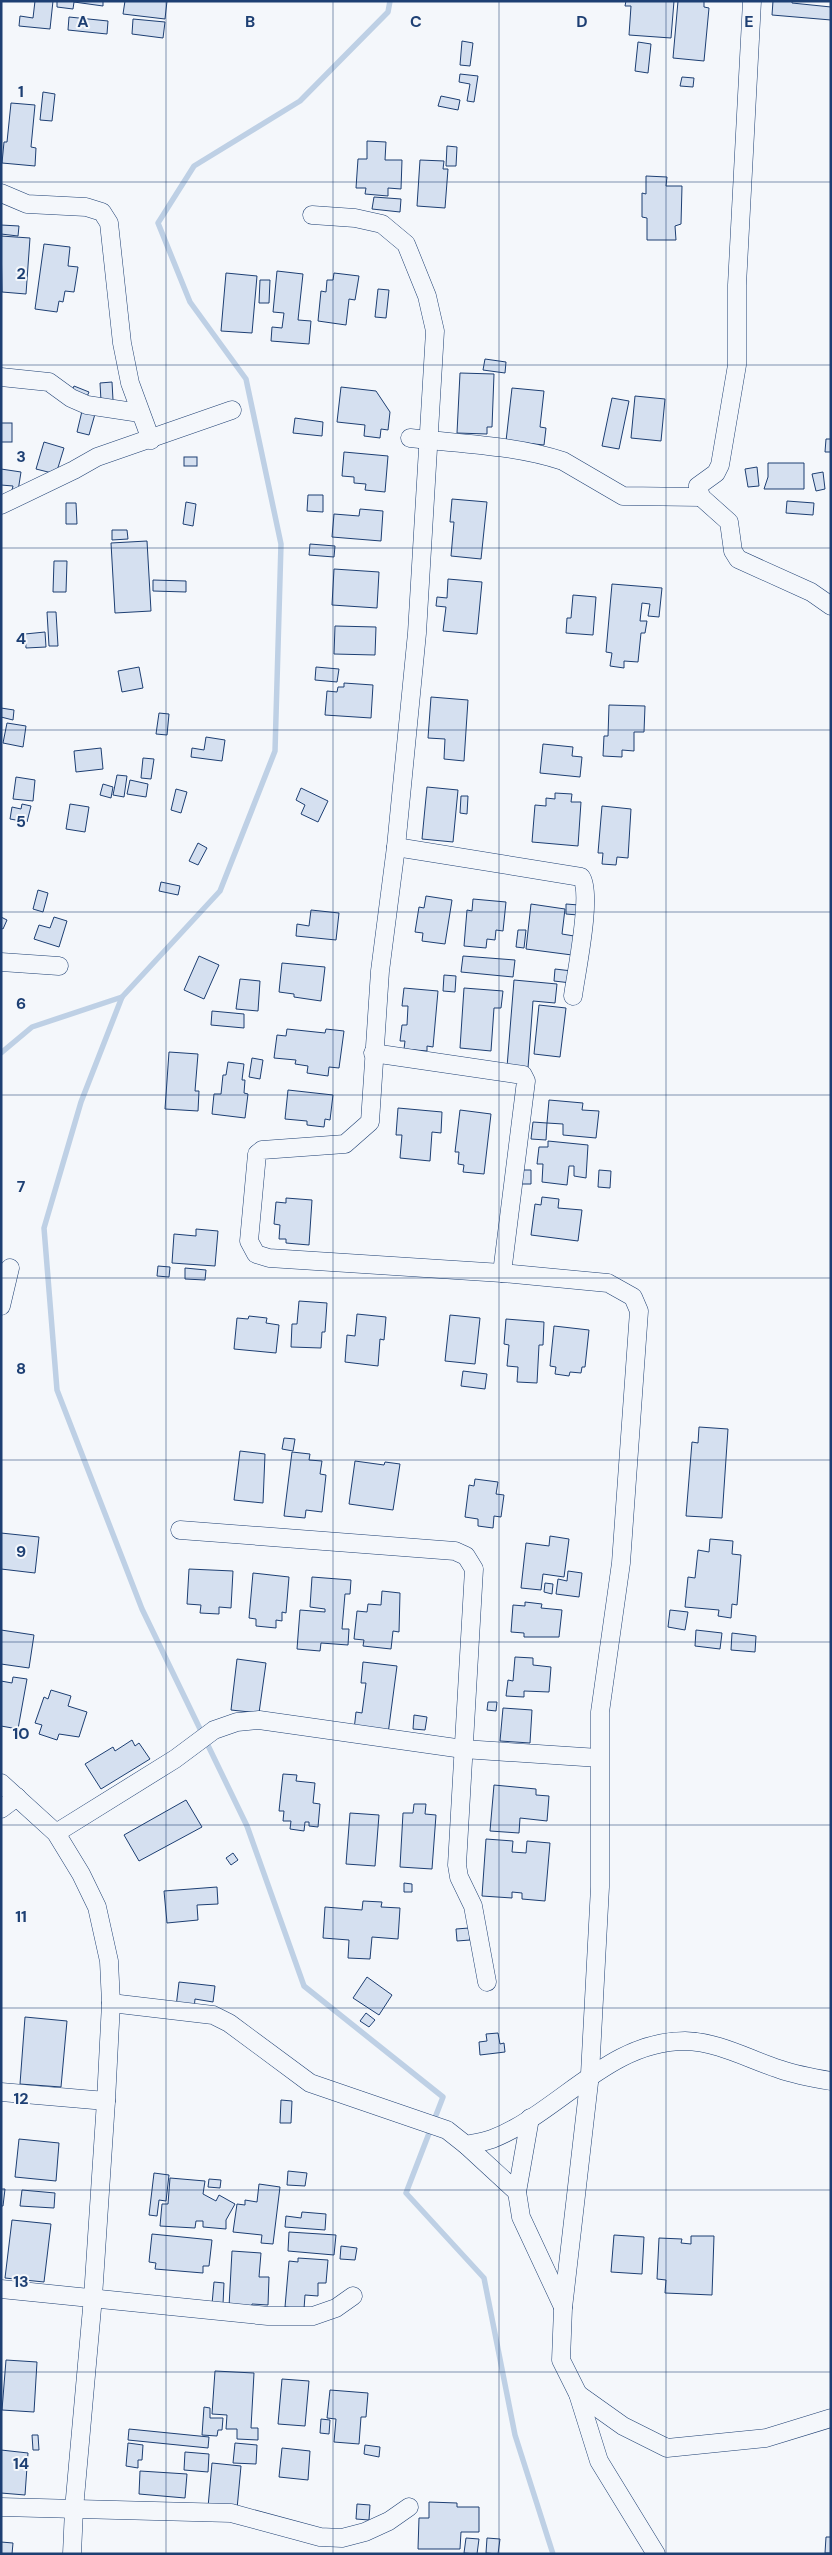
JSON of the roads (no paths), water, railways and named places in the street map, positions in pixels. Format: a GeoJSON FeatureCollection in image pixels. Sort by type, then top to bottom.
{"type":"FeatureCollection","features":[{"type":"Feature","properties":{"kind":"street"},"geometry":{"type":"LineString","coordinates":[[752,1],[737,285],[737,365],[720,465],[707,482],[698,486],[701,497],[729,522],[733,551],[738,559],[811,592],[831,606]]}},
{"type":"Feature","properties":{"kind":"street"},"geometry":{"type":"LineString","coordinates":[[1,193],[27,204],[86,207],[102,212],[109,223],[122,343],[130,383],[152,440]]}},
{"type":"Feature","properties":{"kind":"street"},"geometry":{"type":"LineString","coordinates":[[312,215],[355,218],[382,224],[406,244],[427,296],[435,331],[430,440],[416,642],[396,848],[380,972],[373,1052],[370,1122],[346,1144],[262,1150],[257,1154],[249,1241],[256,1254],[268,1258],[502,1273],[608,1283],[634,1297],[639,1312],[621,1563],[600,1712],[600,1887],[590,2074],[564,2308],[561,2360],[578,2394],[599,2460],[656,2554]]}},
{"type":"Feature","properties":{"kind":"street"},"geometry":{"type":"LineString","coordinates":[[1,377],[50,382],[71,398],[87,405],[140,413]]}},
{"type":"Feature","properties":{"kind":"street"},"geometry":{"type":"LineString","coordinates":[[1,505],[97,457],[152,440],[232,410]]}},
{"type":"Feature","properties":{"kind":"street"},"geometry":{"type":"LineString","coordinates":[[410,438],[516,450],[552,457],[563,461],[623,496],[701,497]]}},
{"type":"Feature","properties":{"kind":"street"},"geometry":{"type":"LineString","coordinates":[[396,848],[581,877],[583,879],[585,897],[583,932],[573,996]]}},
{"type":"Feature","properties":{"kind":"street"},"geometry":{"type":"LineString","coordinates":[[1,962],[59,966]]}},
{"type":"Feature","properties":{"kind":"street"},"geometry":{"type":"LineString","coordinates":[[373,1052],[522,1075],[526,1081],[502,1273]]}},
{"type":"Feature","properties":{"kind":"street"},"geometry":{"type":"LineString","coordinates":[[1,1306],[10,1268]]}},
{"type":"Feature","properties":{"kind":"street"},"geometry":{"type":"LineString","coordinates":[[180,1530],[455,1551],[466,1556],[474,1569],[457,1865],[459,1877],[473,1906],[487,1982]]}},
{"type":"Feature","properties":{"kind":"street"},"geometry":{"type":"LineString","coordinates":[[56,1834],[175,1759],[214,1730],[237,1722],[259,1720],[463,1749],[599,1758]]}},
{"type":"Feature","properties":{"kind":"street"},"geometry":{"type":"LineString","coordinates":[[1,1783],[56,1834],[81,1874],[97,1907],[109,1961],[111,2003],[106,2101],[93,2297],[74,2509],[72,2554]]}},
{"type":"Feature","properties":{"kind":"street"},"geometry":{"type":"LineString","coordinates":[[1,1809],[17,1797]]}},
{"type":"Feature","properties":{"kind":"street"},"geometry":{"type":"LineString","coordinates":[[111,2003],[213,2015],[229,2023],[310,2083],[446,2130],[466,2145],[517,2192]]}},
{"type":"Feature","properties":{"kind":"street"},"geometry":{"type":"LineString","coordinates":[[466,2145],[492,2139],[530,2118],[590,2074],[645,2048],[668,2042],[688,2042],[720,2047],[779,2070],[831,2081]]}},
{"type":"Feature","properties":{"kind":"street"},"geometry":{"type":"LineString","coordinates":[[1,2092],[106,2101]]}},
{"type":"Feature","properties":{"kind":"street"},"geometry":{"type":"LineString","coordinates":[[530,2118],[517,2192],[521,2216],[564,2308]]}},
{"type":"Feature","properties":{"kind":"street"},"geometry":{"type":"LineString","coordinates":[[1,2289],[268,2316],[313,2316],[336,2308],[352,2296]]}},
{"type":"Feature","properties":{"kind":"street"},"geometry":{"type":"LineString","coordinates":[[578,2394],[623,2426],[667,2448],[766,2438],[831,2418]]}},
{"type":"Feature","properties":{"kind":"street"},"geometry":{"type":"LineString","coordinates":[[1,2507],[231,2513],[320,2537],[342,2538],[373,2528],[409,2508]]}},
{"type":"Feature","properties":{"kind":"waterway"},"geometry":{"type":"LineString","coordinates":[[390,1],[388,12],[300,101],[194,166],[158,223],[190,302],[246,379],[281,544],[275,751],[220,891],[122,997],[81,1102],[44,1228],[57,1390],[142,1609],[247,1826],[304,1986],[443,2097],[406,2193],[484,2278],[515,2435],[553,2554]]}},
{"type":"Feature","properties":{"kind":"waterway"},"geometry":{"type":"LineString","coordinates":[[1,1053],[32,1027],[122,997]]}}]}
